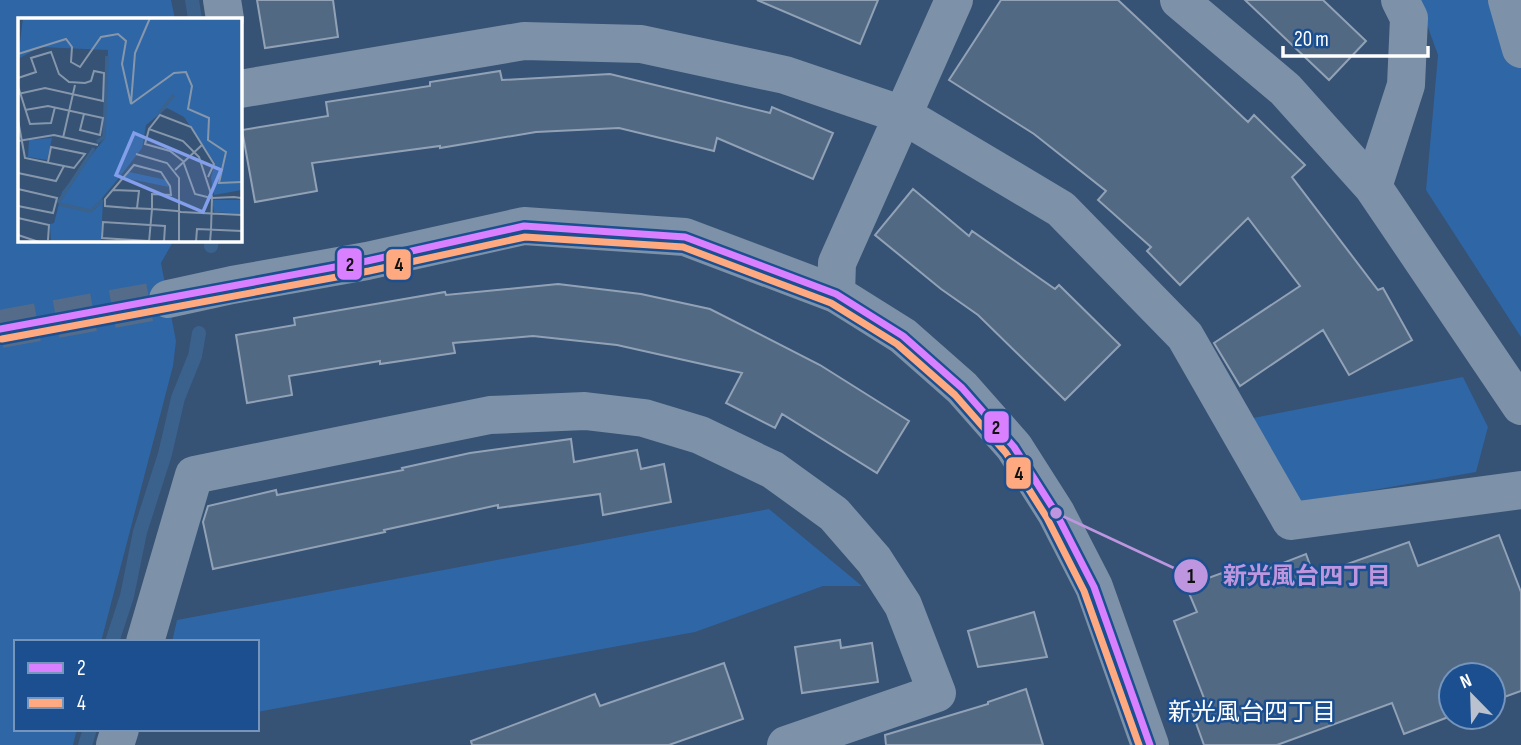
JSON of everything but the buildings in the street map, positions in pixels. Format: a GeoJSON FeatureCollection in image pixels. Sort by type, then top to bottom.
{"type":"FeatureCollection","features":[{"type":"Feature","properties":{"kind":"street"},"geometry":{"type":"LineString","coordinates":[[222,0],[225,18]]}},
{"type":"Feature","properties":{"kind":"street"},"geometry":{"type":"LineString","coordinates":[[836,293],[837,264],[954,0]]}},
{"type":"Feature","properties":{"kind":"street"},"geometry":{"type":"LineString","coordinates":[[1179,0],[1285,89],[1373,187],[1521,406]]}},
{"type":"Feature","properties":{"kind":"street"},"geometry":{"type":"LineString","coordinates":[[1373,187],[1406,85],[1409,18],[1400,0]]}},
{"type":"Feature","properties":{"kind":"street"},"geometry":{"type":"LineString","coordinates":[[1507,0],[1521,50]]}},
{"type":"Feature","properties":{"kind":"street"},"geometry":{"type":"LineString","coordinates":[[242,89],[524,41],[641,44],[785,75],[903,115],[1061,209],[1185,336],[1291,522],[1521,490]]}},
{"type":"Feature","properties":{"kind":"street"},"geometry":{"type":"LineString","coordinates":[[168,299],[367,261],[524,226],[685,237],[836,293],[913,345],[962,388],[1014,447],[1056,513],[1094,587],[1150,745]]}},
{"type":"Feature","properties":{"kind":"street"},"geometry":{"type":"LineString","coordinates":[[146,640],[194,475],[491,415],[585,411],[644,418],[700,435],[773,470],[834,514],[874,560],[903,605],[937,693],[786,745]]}},
{"type":"Feature","properties":{"kind":"shaded area"},"geometry":{"type":"Polygon","coordinates":[[[0,0],[171,0],[175,18],[18,18],[18,242],[173,242],[161,263],[176,341],[173,366],[102,640],[14,640],[14,731],[76,731],[73,745],[0,745],[0,0]]]}},
{"type":"Feature","properties":{"kind":"shaded area"},"geometry":{"type":"Polygon","coordinates":[[[1418,0],[1521,0],[1521,337],[1426,190],[1438,55],[1418,0]]]}},
{"type":"Feature","properties":{"kind":"shaded area"},"geometry":{"type":"Polygon","coordinates":[[[1463,377],[1488,427],[1476,472],[1288,505],[1243,420],[1463,377]]]}},
{"type":"Feature","properties":{"kind":"shaded area"},"geometry":{"type":"Polygon","coordinates":[[[769,509],[862,586],[823,586],[695,632],[259,712],[259,640],[172,640],[177,620],[769,509]]]}},
{"type":"Feature","properties":{"kind":"waterway"},"geometry":{"type":"LineString","coordinates":[[192,0],[195,18]]}},
{"type":"Feature","properties":{"kind":"waterway"},"geometry":{"type":"LineString","coordinates":[[211,246],[212,242]]}},
{"type":"Feature","properties":{"kind":"waterway"},"geometry":{"type":"LineString","coordinates":[[113,640],[127,596],[140,532],[165,454],[178,398],[195,356],[199,333]]}},
{"type":"Feature","properties":{"kind":"waterway"},"geometry":{"type":"LineString","coordinates":[[85,745],[89,731]]}},
{"type":"Feature","properties":{"kind":"tunnel"},"geometry":{"type":"LineString","coordinates":[[0,329],[168,299]]}},
{"type":"Feature","properties":{"kind":"transit line","name":"2"},"geometry":{"type":"LineString","coordinates":[[0,329],[367,261],[524,226],[685,237],[836,294],[903,336],[962,388],[1014,447],[1056,513],[1094,587],[1150,745]]}},
{"type":"Feature","properties":{"kind":"transit line","name":"4"},"geometry":{"type":"LineString","coordinates":[[2,339],[369,271],[525,237],[683,247],[831,303],[897,344],[955,395],[1006,453],[1047,518],[1084,591],[1139,745]]}},
{"type":"Feature","properties":{"kind":"place","name":"新光風台四丁目"},"geometry":{"type":"Point","coordinates":[1056,513]}},
{"type":"Feature","properties":{"kind":"district","name":"新光風台四丁目"},"geometry":{"type":"Point","coordinates":[1252,712]}}]}
